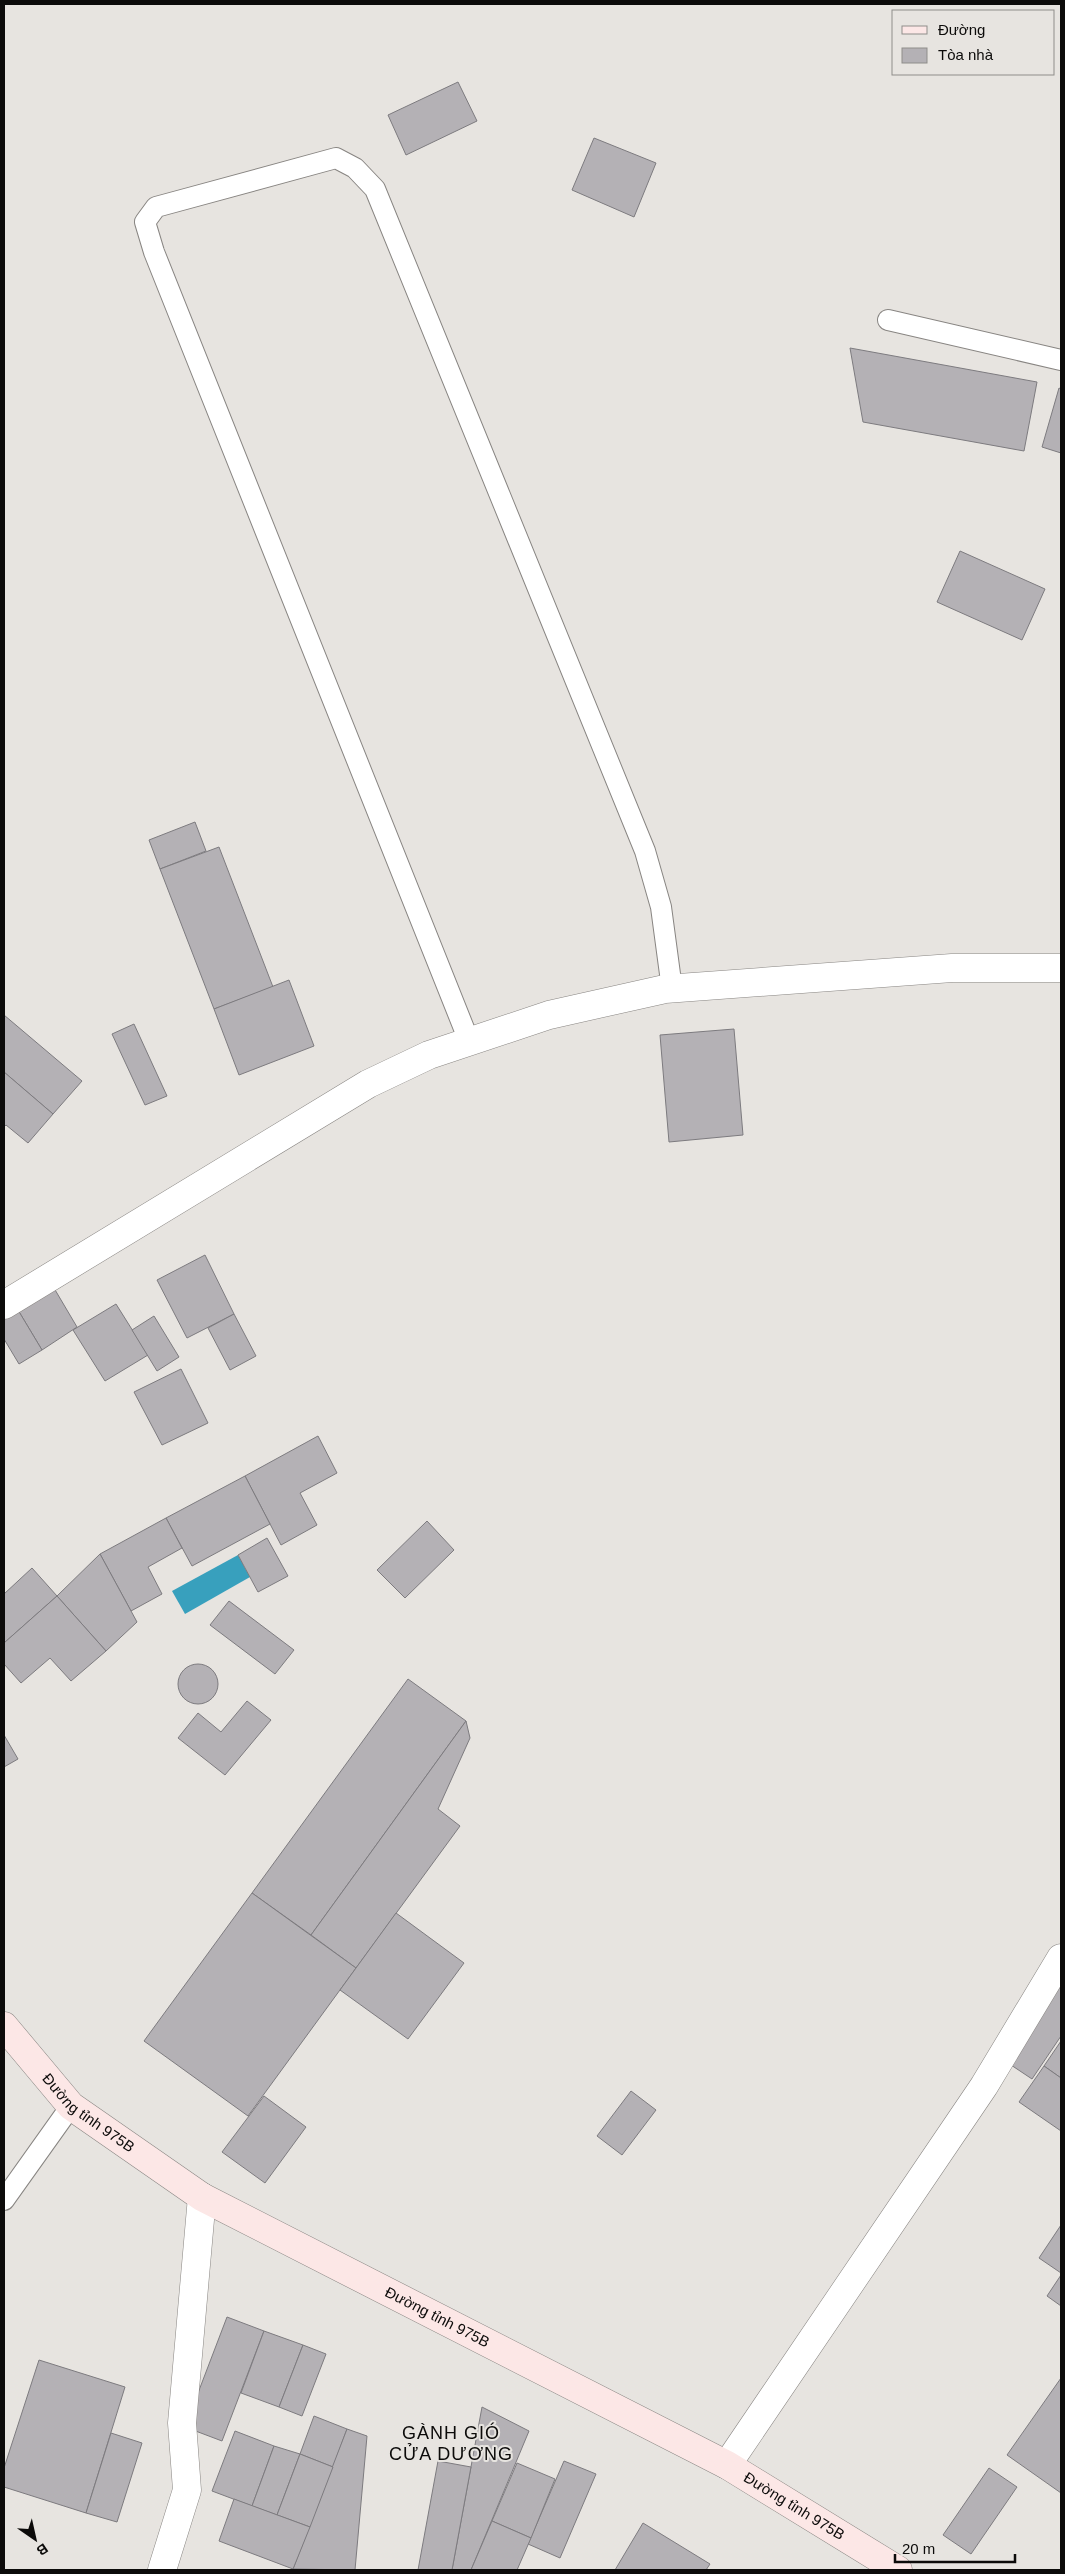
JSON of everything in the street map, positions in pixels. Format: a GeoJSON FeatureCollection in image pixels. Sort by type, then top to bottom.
{"type":"FeatureCollection","features":[{"type":"Feature","properties":{"kind":"main road","name":"Đường tỉnh 975B"},"geometry":{"type":"LineString","coordinates":[[4,2026],[71,2106],[202,2197],[727,2465],[898,2570]]}},
{"type":"Feature","properties":{"kind":"street"},"geometry":{"type":"LineString","coordinates":[[4,1305],[368,1084],[429,1055],[549,1015],[672,989],[952,968],[1061,968]]}},
{"type":"Feature","properties":{"kind":"street"},"geometry":{"type":"LineString","coordinates":[[727,2465],[984,2086],[1061,1958]]}},
{"type":"Feature","properties":{"kind":"street"},"geometry":{"type":"LineString","coordinates":[[162,2570],[187,2490],[182,2424],[202,2197]]}},
{"type":"Feature","properties":{"kind":"lane"},"geometry":{"type":"LineString","coordinates":[[470,1041],[154,252],[145,222],[156,207],[336,158],[355,168],[375,189],[645,850],[661,907],[672,989]]}},
{"type":"Feature","properties":{"kind":"lane"},"geometry":{"type":"LineString","coordinates":[[888,320],[1061,360]]}},
{"type":"Feature","properties":{"kind":"lane"},"geometry":{"type":"LineString","coordinates":[[4,2200],[71,2106]]}},
{"type":"Feature","properties":{"kind":"water"},"geometry":{"type":"Polygon","coordinates":[[[238,1555],[250,1577],[185,1614],[172,1591],[238,1555]]]}},
{"type":"Feature","properties":{"kind":"building"},"geometry":{"type":"Polygon","coordinates":[[[458,82],[477,121],[406,155],[388,115],[458,82]]]}},
{"type":"Feature","properties":{"kind":"building"},"geometry":{"type":"Polygon","coordinates":[[[594,138],[656,163],[634,217],[572,190],[594,138]]]}},
{"type":"Feature","properties":{"kind":"building"},"geometry":{"type":"Polygon","coordinates":[[[850,348],[1037,382],[1024,451],[863,422],[850,348]]]}},
{"type":"Feature","properties":{"kind":"building"},"geometry":{"type":"Polygon","coordinates":[[[1059,388],[1061,389],[1061,453],[1042,447],[1059,388]]]}},
{"type":"Feature","properties":{"kind":"building"},"geometry":{"type":"Polygon","coordinates":[[[960,551],[1045,589],[1022,640],[937,602],[960,551]]]}},
{"type":"Feature","properties":{"kind":"building"},"geometry":{"type":"Polygon","coordinates":[[[195,822],[206,851],[160,869],[149,840],[195,822]]]}},
{"type":"Feature","properties":{"kind":"building"},"geometry":{"type":"Polygon","coordinates":[[[219,847],[273,987],[214,1009],[160,869],[219,847]]]}},
{"type":"Feature","properties":{"kind":"building"},"geometry":{"type":"Polygon","coordinates":[[[289,980],[314,1046],[239,1075],[214,1009],[289,980]]]}},
{"type":"Feature","properties":{"kind":"building"},"geometry":{"type":"Polygon","coordinates":[[[4,1015],[82,1081],[53,1114],[4,1072],[4,1015]]]}},
{"type":"Feature","properties":{"kind":"building"},"geometry":{"type":"Polygon","coordinates":[[[134,1024],[167,1096],[145,1105],[112,1034],[134,1024]]]}},
{"type":"Feature","properties":{"kind":"building"},"geometry":{"type":"Polygon","coordinates":[[[734,1029],[743,1135],[669,1142],[660,1035],[734,1029]]]}},
{"type":"Feature","properties":{"kind":"building"},"geometry":{"type":"Polygon","coordinates":[[[4,1072],[53,1114],[28,1143],[6,1125],[4,1127],[4,1072]]]}},
{"type":"Feature","properties":{"kind":"building"},"geometry":{"type":"Polygon","coordinates":[[[205,1255],[234,1314],[187,1338],[157,1280],[205,1255]]]}},
{"type":"Feature","properties":{"kind":"building"},"geometry":{"type":"Polygon","coordinates":[[[51,1283],[77,1327],[42,1350],[15,1305],[51,1283]]]}},
{"type":"Feature","properties":{"kind":"building"},"geometry":{"type":"Polygon","coordinates":[[[116,1304],[148,1355],[105,1381],[73,1330],[116,1304]]]}},
{"type":"Feature","properties":{"kind":"building"},"geometry":{"type":"Polygon","coordinates":[[[15,1305],[42,1350],[19,1364],[4,1339],[4,1312],[15,1305]]]}},
{"type":"Feature","properties":{"kind":"building"},"geometry":{"type":"Polygon","coordinates":[[[234,1314],[256,1356],[230,1370],[208,1328],[234,1314]]]}},
{"type":"Feature","properties":{"kind":"building"},"geometry":{"type":"Polygon","coordinates":[[[154,1316],[179,1357],[157,1371],[132,1330],[154,1316]]]}},
{"type":"Feature","properties":{"kind":"building"},"geometry":{"type":"Polygon","coordinates":[[[181,1369],[208,1423],[162,1445],[134,1392],[181,1369]]]}},
{"type":"Feature","properties":{"kind":"building"},"geometry":{"type":"Polygon","coordinates":[[[318,1436],[337,1473],[300,1493],[317,1525],[281,1545],[245,1476],[318,1436]]]}},
{"type":"Feature","properties":{"kind":"building"},"geometry":{"type":"Polygon","coordinates":[[[245,1476],[270,1524],[192,1566],[166,1518],[245,1476]]]}},
{"type":"Feature","properties":{"kind":"building"},"geometry":{"type":"Polygon","coordinates":[[[166,1518],[182,1548],[148,1567],[162,1594],[131,1611],[100,1554],[166,1518]]]}},
{"type":"Feature","properties":{"kind":"building"},"geometry":{"type":"Polygon","coordinates":[[[427,1521],[454,1550],[405,1598],[377,1570],[427,1521]]]}},
{"type":"Feature","properties":{"kind":"building"},"geometry":{"type":"Polygon","coordinates":[[[267,1538],[288,1576],[258,1592],[238,1555],[267,1538]]]}},
{"type":"Feature","properties":{"kind":"building"},"geometry":{"type":"Polygon","coordinates":[[[100,1554],[137,1622],[106,1651],[57,1596],[100,1554]]]}},
{"type":"Feature","properties":{"kind":"building"},"geometry":{"type":"Polygon","coordinates":[[[32,1568],[57,1596],[4,1643],[4,1594],[32,1568]]]}},
{"type":"Feature","properties":{"kind":"building"},"geometry":{"type":"Polygon","coordinates":[[[57,1596],[106,1651],[71,1681],[50,1658],[21,1683],[4,1664],[4,1643],[57,1596]]]}},
{"type":"Feature","properties":{"kind":"building"},"geometry":{"type":"Polygon","coordinates":[[[229,1601],[294,1650],[275,1674],[210,1625],[229,1601]]]}},
{"type":"Feature","properties":{"kind":"building"},"geometry":{"type":"Polygon","coordinates":[[[198,1664],[212,1670],[218,1684],[212,1698],[198,1704],[184,1698],[178,1684],[184,1670],[198,1664]]]}},
{"type":"Feature","properties":{"kind":"building"},"geometry":{"type":"Polygon","coordinates":[[[408,1679],[466,1721],[311,1935],[252,1893],[408,1679]]]}},
{"type":"Feature","properties":{"kind":"building"},"geometry":{"type":"Polygon","coordinates":[[[247,1701],[271,1720],[225,1775],[178,1738],[198,1713],[221,1732],[247,1701]]]}},
{"type":"Feature","properties":{"kind":"building"},"geometry":{"type":"Polygon","coordinates":[[[466,1721],[470,1738],[438,1809],[460,1826],[356,1968],[311,1935],[466,1721]]]}},
{"type":"Feature","properties":{"kind":"building"},"geometry":{"type":"Polygon","coordinates":[[[4,1735],[18,1759],[4,1767],[4,1735]]]}},
{"type":"Feature","properties":{"kind":"building"},"geometry":{"type":"Polygon","coordinates":[[[252,1893],[356,1968],[248,2116],[144,2041],[252,1893]]]}},
{"type":"Feature","properties":{"kind":"building"},"geometry":{"type":"Polygon","coordinates":[[[396,1913],[464,1963],[408,2039],[340,1990],[396,1913]]]}},
{"type":"Feature","properties":{"kind":"building"},"geometry":{"type":"Polygon","coordinates":[[[1061,1977],[1061,2036],[1032,2079],[1005,2061],[1061,1977]]]}},
{"type":"Feature","properties":{"kind":"building"},"geometry":{"type":"Polygon","coordinates":[[[1061,2041],[1061,2078],[1044,2066],[1061,2041]]]}},
{"type":"Feature","properties":{"kind":"building"},"geometry":{"type":"Polygon","coordinates":[[[1044,2066],[1061,2078],[1061,2131],[1019,2102],[1044,2066]]]}},
{"type":"Feature","properties":{"kind":"building"},"geometry":{"type":"Polygon","coordinates":[[[631,2091],[656,2110],[622,2155],[597,2136],[631,2091]]]}},
{"type":"Feature","properties":{"kind":"building"},"geometry":{"type":"Polygon","coordinates":[[[264,2096],[306,2127],[265,2183],[222,2152],[264,2096]]]}},
{"type":"Feature","properties":{"kind":"building"},"geometry":{"type":"Polygon","coordinates":[[[1061,2225],[1061,2273],[1039,2258],[1061,2225]]]}},
{"type":"Feature","properties":{"kind":"building"},"geometry":{"type":"Polygon","coordinates":[[[1061,2275],[1061,2306],[1047,2296],[1061,2275]]]}},
{"type":"Feature","properties":{"kind":"building"},"geometry":{"type":"Polygon","coordinates":[[[227,2317],[264,2331],[222,2441],[185,2427],[227,2317]]]}},
{"type":"Feature","properties":{"kind":"building"},"geometry":{"type":"Polygon","coordinates":[[[264,2331],[303,2345],[279,2407],[241,2393],[264,2331]]]}},
{"type":"Feature","properties":{"kind":"building"},"geometry":{"type":"Polygon","coordinates":[[[303,2345],[326,2354],[302,2416],[279,2407],[303,2345]]]}},
{"type":"Feature","properties":{"kind":"building"},"geometry":{"type":"Polygon","coordinates":[[[39,2360],[125,2387],[86,2513],[4,2487],[4,2468],[39,2360]]]}},
{"type":"Feature","properties":{"kind":"building"},"geometry":{"type":"Polygon","coordinates":[[[1061,2378],[1061,2493],[1007,2455],[1061,2378]]]}},
{"type":"Feature","properties":{"kind":"building"},"geometry":{"type":"Polygon","coordinates":[[[482,2407],[529,2431],[471,2570],[452,2570],[482,2407]]]}},
{"type":"Feature","properties":{"kind":"building"},"geometry":{"type":"Polygon","coordinates":[[[314,2416],[347,2429],[333,2467],[300,2454],[314,2416]]]}},
{"type":"Feature","properties":{"kind":"building"},"geometry":{"type":"Polygon","coordinates":[[[347,2429],[367,2436],[355,2570],[293,2569],[347,2429]]]}},
{"type":"Feature","properties":{"kind":"building"},"geometry":{"type":"Polygon","coordinates":[[[235,2431],[274,2446],[252,2506],[212,2491],[235,2431]]]}},
{"type":"Feature","properties":{"kind":"building"},"geometry":{"type":"Polygon","coordinates":[[[111,2433],[142,2443],[117,2522],[86,2513],[111,2433]]]}},
{"type":"Feature","properties":{"kind":"building"},"geometry":{"type":"Polygon","coordinates":[[[274,2446],[300,2454],[277,2515],[252,2506],[274,2446]]]}},
{"type":"Feature","properties":{"kind":"building"},"geometry":{"type":"Polygon","coordinates":[[[300,2454],[333,2467],[310,2527],[277,2515],[300,2454]]]}},
{"type":"Feature","properties":{"kind":"building"},"geometry":{"type":"Polygon","coordinates":[[[438,2461],[471,2467],[452,2570],[418,2570],[438,2461]]]}},
{"type":"Feature","properties":{"kind":"building"},"geometry":{"type":"Polygon","coordinates":[[[564,2461],[596,2474],[560,2558],[528,2544],[564,2461]]]}},
{"type":"Feature","properties":{"kind":"building"},"geometry":{"type":"Polygon","coordinates":[[[517,2463],[555,2479],[531,2538],[492,2521],[517,2463]]]}},
{"type":"Feature","properties":{"kind":"building"},"geometry":{"type":"Polygon","coordinates":[[[989,2468],[1017,2487],[971,2554],[943,2535],[989,2468]]]}},
{"type":"Feature","properties":{"kind":"building"},"geometry":{"type":"Polygon","coordinates":[[[234,2499],[310,2527],[293,2569],[219,2541],[234,2499]]]}},
{"type":"Feature","properties":{"kind":"building"},"geometry":{"type":"Polygon","coordinates":[[[492,2521],[531,2538],[517,2570],[471,2570],[492,2521]]]}},
{"type":"Feature","properties":{"kind":"building"},"geometry":{"type":"Polygon","coordinates":[[[643,2523],[710,2564],[706,2570],[615,2570],[643,2523]]]}},
{"type":"Feature","properties":{"kind":"district","name":"GÀNH GIÓ CỬA DƯƠNG"},"geometry":{"type":"Point","coordinates":[451,2443]}}]}
